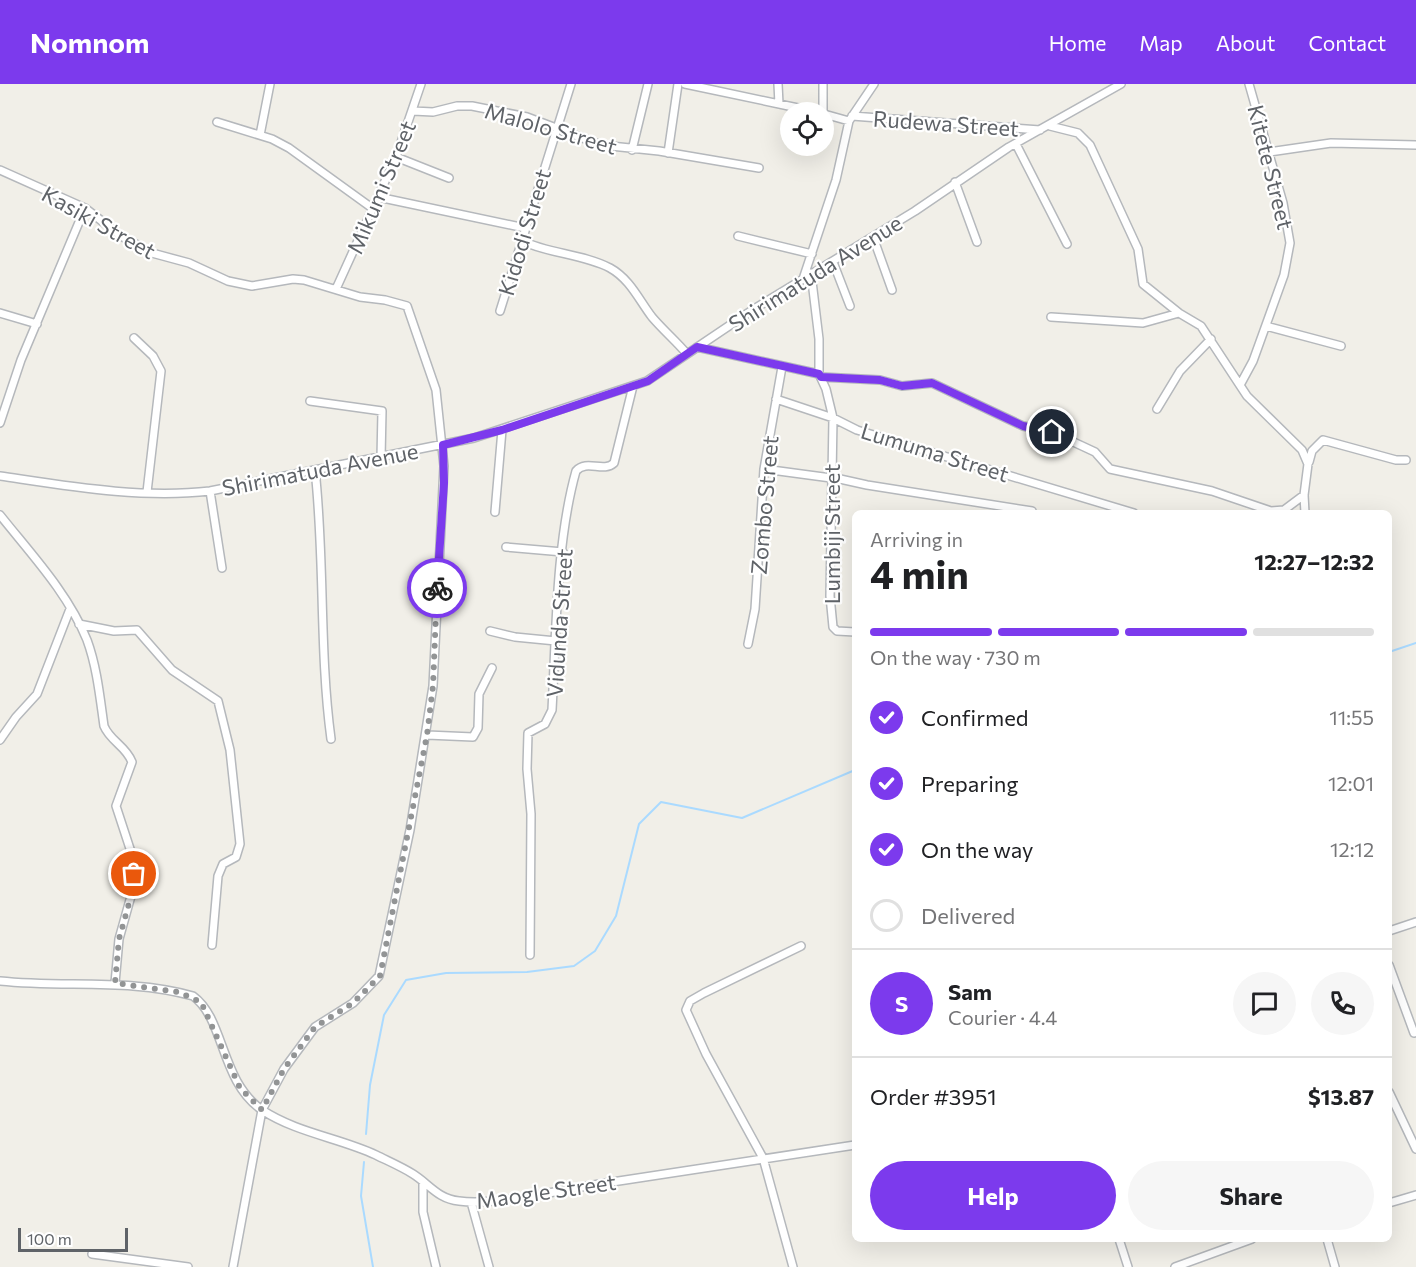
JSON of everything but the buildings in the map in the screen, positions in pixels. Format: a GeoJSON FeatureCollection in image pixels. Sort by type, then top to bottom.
{"type":"FeatureCollection","features":[{"type":"Feature","properties":{"kind":"street"},"geometry":{"type":"LineString","coordinates":[[260,135],[270,84]]}},
{"type":"Feature","properties":{"kind":"street","name":"Mikumi Street"},"geometry":{"type":"LineString","coordinates":[[336,289],[396,157],[421,84]]}},
{"type":"Feature","properties":{"kind":"street","name":"Kidodi Street"},"geometry":{"type":"LineString","coordinates":[[500,311],[571,84]]}},
{"type":"Feature","properties":{"kind":"street"},"geometry":{"type":"LineString","coordinates":[[632,150],[648,84]]}},
{"type":"Feature","properties":{"kind":"street"},"geometry":{"type":"LineString","coordinates":[[668,153],[678,84]]}},
{"type":"Feature","properties":{"kind":"street"},"geometry":{"type":"LineString","coordinates":[[685,84],[779,104],[778,84]]}},
{"type":"Feature","properties":{"kind":"street"},"geometry":{"type":"LineString","coordinates":[[823,84],[823,102]]}},
{"type":"Feature","properties":{"kind":"street"},"geometry":{"type":"LineString","coordinates":[[803,279],[836,180],[851,118],[874,84]]}},
{"type":"Feature","properties":{"kind":"street","name":"Shirimatuda Avenue"},"geometry":{"type":"LineString","coordinates":[[0,476],[61,485],[147,492],[210,491],[443,445],[502,430],[648,381],[697,347],[812,273],[873,237],[955,182],[1120,84]]}},
{"type":"Feature","properties":{"kind":"street","name":"Kitete Street"},"geometry":{"type":"LineString","coordinates":[[1240,385],[1253,361],[1266,326],[1286,268],[1290,243],[1283,203],[1249,84]]}},
{"type":"Feature","properties":{"kind":"street","name":"Malolo Street"},"geometry":{"type":"LineString","coordinates":[[413,111],[433,112],[457,106],[505,111],[557,126],[601,144],[759,168]]}},
{"type":"Feature","properties":{"kind":"street","name":"Rudewa Street"},"geometry":{"type":"LineString","coordinates":[[834,115],[1040,130]]}},
{"type":"Feature","properties":{"kind":"street"},"geometry":{"type":"LineString","coordinates":[[217,122],[260,135],[305,157],[372,208]]}},
{"type":"Feature","properties":{"kind":"street"},"geometry":{"type":"LineString","coordinates":[[1050,126],[1078,133],[1090,145],[1138,249],[1143,285],[1179,313],[1201,326],[1247,396],[1302,450],[1308,464]]}},
{"type":"Feature","properties":{"kind":"street"},"geometry":{"type":"LineString","coordinates":[[1269,152],[1331,142],[1416,145]]}},
{"type":"Feature","properties":{"kind":"street"},"geometry":{"type":"LineString","coordinates":[[1016,144],[1067,244]]}},
{"type":"Feature","properties":{"kind":"street"},"geometry":{"type":"LineString","coordinates":[[396,157],[450,177]]}},
{"type":"Feature","properties":{"kind":"street","name":"Kasiki Street"},"geometry":{"type":"LineString","coordinates":[[0,170],[85,208],[141,248],[169,260],[201,267],[228,281],[252,286],[293,279],[360,297],[407,306],[436,390],[443,445]]}},
{"type":"Feature","properties":{"kind":"street"},"geometry":{"type":"LineString","coordinates":[[955,182],[977,242]]}},
{"type":"Feature","properties":{"kind":"street"},"geometry":{"type":"LineString","coordinates":[[378,197],[525,228]]}},
{"type":"Feature","properties":{"kind":"street"},"geometry":{"type":"LineString","coordinates":[[0,423],[21,360],[85,208]]}},
{"type":"Feature","properties":{"kind":"street"},"geometry":{"type":"LineString","coordinates":[[738,236],[812,254]]}},
{"type":"Feature","properties":{"kind":"street"},"geometry":{"type":"LineString","coordinates":[[873,237],[892,290]]}},
{"type":"Feature","properties":{"kind":"street"},"geometry":{"type":"LineString","coordinates":[[522,241],[546,251],[596,262],[612,270],[626,281],[653,318],[687,354]]}},
{"type":"Feature","properties":{"kind":"street"},"geometry":{"type":"LineString","coordinates":[[833,262],[850,306]]}},
{"type":"Feature","properties":{"kind":"street"},"geometry":{"type":"LineString","coordinates":[[812,273],[819,339],[820,375]]}},
{"type":"Feature","properties":{"kind":"street"},"geometry":{"type":"LineString","coordinates":[[0,313],[37,324]]}},
{"type":"Feature","properties":{"kind":"street"},"geometry":{"type":"LineString","coordinates":[[1051,317],[1143,323],[1179,313]]}},
{"type":"Feature","properties":{"kind":"street"},"geometry":{"type":"LineString","coordinates":[[1266,326],[1341,346]]}},
{"type":"Feature","properties":{"kind":"street"},"geometry":{"type":"LineString","coordinates":[[134,338],[153,356],[161,371],[147,492]]}},
{"type":"Feature","properties":{"kind":"street"},"geometry":{"type":"LineString","coordinates":[[1157,410],[1180,371],[1210,339]]}},
{"type":"Feature","properties":{"kind":"street"},"geometry":{"type":"LineString","coordinates":[[697,347],[820,375],[880,380],[902,386],[932,383],[1023,426],[1052,432],[1095,452],[1110,469],[1212,491],[1265,510]]}},
{"type":"Feature","properties":{"kind":"street","name":"Zombo Street"},"geometry":{"type":"LineString","coordinates":[[748,644],[755,609],[764,469],[782,367]]}},
{"type":"Feature","properties":{"kind":"street","name":"Lumuma Street"},"geometry":{"type":"LineString","coordinates":[[820,375],[833,418],[886,441],[1047,485],[1124,510]]}},
{"type":"Feature","properties":{"kind":"street","name":"Vidunda Street"},"geometry":{"type":"LineString","coordinates":[[530,955],[531,814],[526,746],[528,733],[544,724],[552,710],[563,552],[576,471],[587,465],[605,468],[614,462],[633,386]]}},
{"type":"Feature","properties":{"kind":"street"},"geometry":{"type":"LineString","coordinates":[[776,399],[833,418]]}},
{"type":"Feature","properties":{"kind":"street"},"geometry":{"type":"LineString","coordinates":[[310,401],[382,411],[381,458]]}},
{"type":"Feature","properties":{"kind":"street","name":"Lumbiji Street"},"geometry":{"type":"LineString","coordinates":[[833,418],[830,596],[833,627],[837,631],[852,632]]}},
{"type":"Feature","properties":{"kind":"street"},"geometry":{"type":"LineString","coordinates":[[495,512],[502,430]]}},
{"type":"Feature","properties":{"kind":"street"},"geometry":{"type":"LineString","coordinates":[[1304,510],[1308,464],[1312,451],[1323,440],[1396,460],[1406,460]]}},
{"type":"Feature","properties":{"kind":"street"},"geometry":{"type":"LineString","coordinates":[[233,1267],[262,1110],[289,1062],[315,1027],[353,1003],[380,976],[427,735],[433,686],[443,445]]}},
{"type":"Feature","properties":{"kind":"street"},"geometry":{"type":"LineString","coordinates":[[764,469],[831,475],[867,485],[1025,510]]}},
{"type":"Feature","properties":{"kind":"street"},"geometry":{"type":"LineString","coordinates":[[315,470],[322,573],[326,701],[331,739]]}},
{"type":"Feature","properties":{"kind":"street"},"geometry":{"type":"LineString","coordinates":[[210,491],[222,568]]}},
{"type":"Feature","properties":{"kind":"street"},"geometry":{"type":"LineString","coordinates":[[1284,510],[1304,495]]}},
{"type":"Feature","properties":{"kind":"street"},"geometry":{"type":"LineString","coordinates":[[990,505],[990,510]]}},
{"type":"Feature","properties":{"kind":"street"},"geometry":{"type":"LineString","coordinates":[[0,515],[36,558],[79,624],[92,657],[107,735],[124,748],[132,762],[116,806],[135,864],[133,888],[119,939],[115,983]]}},
{"type":"Feature","properties":{"kind":"street"},"geometry":{"type":"LineString","coordinates":[[506,547],[563,552]]}},
{"type":"Feature","properties":{"kind":"street"},"geometry":{"type":"LineString","coordinates":[[0,740],[15,717],[37,694],[70,609]]}},
{"type":"Feature","properties":{"kind":"street"},"geometry":{"type":"LineString","coordinates":[[79,624],[114,631],[137,630],[172,670],[218,701],[230,750],[240,844],[236,857],[220,868],[212,945]]}},
{"type":"Feature","properties":{"kind":"street"},"geometry":{"type":"LineString","coordinates":[[490,631],[515,637],[556,641]]}},
{"type":"Feature","properties":{"kind":"street"},"geometry":{"type":"LineString","coordinates":[[427,735],[473,736],[477,728],[479,694],[492,668]]}},
{"type":"Feature","properties":{"kind":"street"},"geometry":{"type":"LineString","coordinates":[[1392,930],[1416,922]]}},
{"type":"Feature","properties":{"kind":"street"},"geometry":{"type":"LineString","coordinates":[[793,1267],[763,1158],[701,1045],[687,1006],[704,993],[801,946]]}},
{"type":"Feature","properties":{"kind":"street"},"geometry":{"type":"LineString","coordinates":[[1392,974],[1414,1033]]}},
{"type":"Feature","properties":{"kind":"street","name":"Maogle Street"},"geometry":{"type":"LineString","coordinates":[[0,981],[115,983],[178,992],[201,1002],[240,1088],[262,1110],[316,1135],[374,1154],[413,1174],[448,1199],[471,1203],[852,1145]]}},
{"type":"Feature","properties":{"kind":"street"},"geometry":{"type":"LineString","coordinates":[[1392,1098],[1416,1149]]}},
{"type":"Feature","properties":{"kind":"street"},"geometry":{"type":"LineString","coordinates":[[423,1182],[423,1212],[436,1267]]}},
{"type":"Feature","properties":{"kind":"street"},"geometry":{"type":"LineString","coordinates":[[1392,1202],[1416,1195]]}},
{"type":"Feature","properties":{"kind":"street"},"geometry":{"type":"LineString","coordinates":[[471,1203],[489,1267]]}},
{"type":"Feature","properties":{"kind":"street"},"geometry":{"type":"LineString","coordinates":[[1120,1242],[1128,1267]]}},
{"type":"Feature","properties":{"kind":"street"},"geometry":{"type":"LineString","coordinates":[[1176,1267],[1244,1242]]}},
{"type":"Feature","properties":{"kind":"street"},"geometry":{"type":"LineString","coordinates":[[1328,1242],[1335,1267]]}},
{"type":"Feature","properties":{"kind":"street"},"geometry":{"type":"LineString","coordinates":[[92,1254],[188,1267]]}},
{"type":"Feature","properties":{"kind":"waterway"},"geometry":{"type":"LineString","coordinates":[[1392,651],[1416,643]]}},
{"type":"Feature","properties":{"kind":"waterway"},"geometry":{"type":"LineString","coordinates":[[366,1134],[370,1085],[384,1015],[406,980],[446,973],[527,972],[574,966],[595,951],[616,916],[639,824],[661,802],[742,818],[852,771]]}},
{"type":"Feature","properties":{"kind":"waterway"},"geometry":{"type":"LineString","coordinates":[[364,1162],[361,1196],[373,1267]]}},
{"type":"Feature","properties":{"kind":"way so far"},"geometry":{"type":"LineString","coordinates":[[134,874],[133,888],[119,939],[115,983],[178,992],[193,996],[201,1002],[240,1088],[248,1099],[262,1110],[298,1047],[315,1027],[353,1003],[380,976],[382,956],[410,830],[427,735],[433,686],[437,588]]}},
{"type":"Feature","properties":{"kind":"route"},"geometry":{"type":"LineString","coordinates":[[437,588],[444,483],[443,445],[502,430],[648,381],[697,347],[736,358],[819,374],[821,377],[880,380],[902,386],[932,383],[950,394],[1007,417],[1023,426],[1052,432]]}}]}
